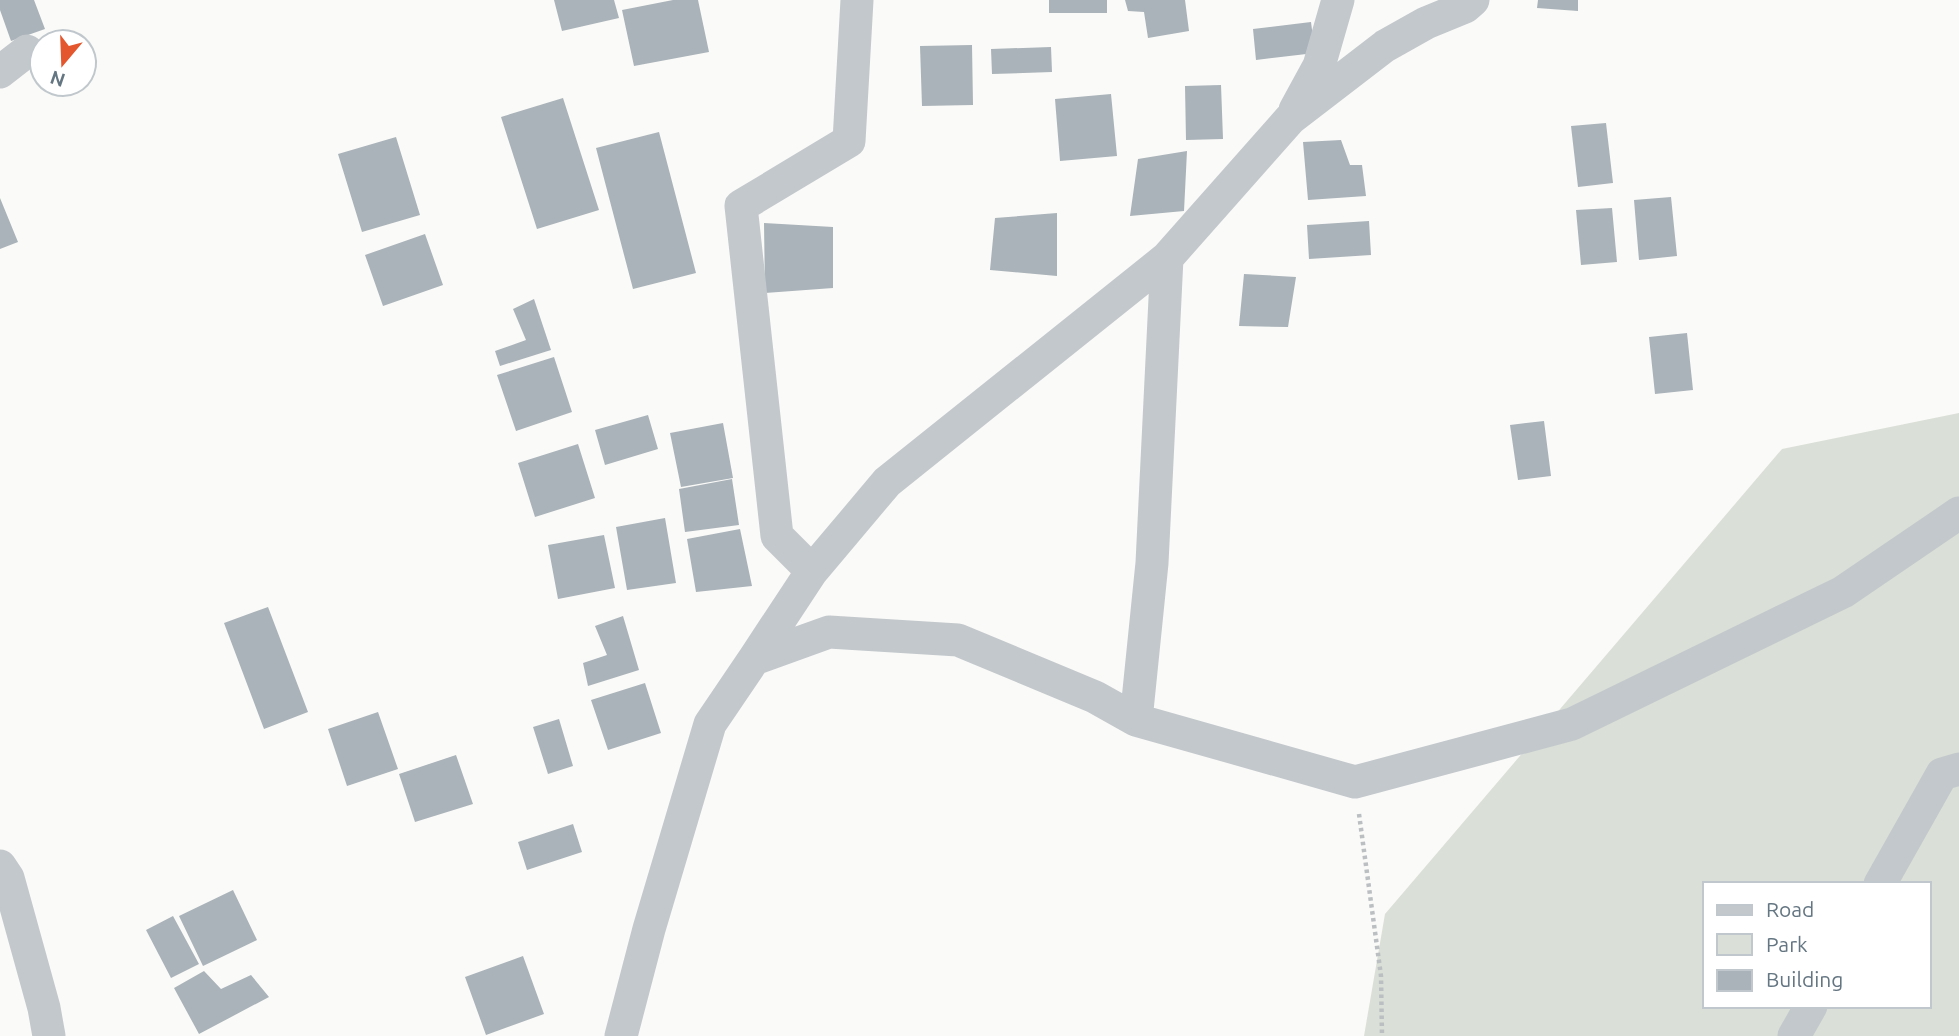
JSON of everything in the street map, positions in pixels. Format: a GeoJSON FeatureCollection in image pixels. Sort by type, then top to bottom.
{"type":"FeatureCollection","features":[{"type":"Feature","properties":{"kind":"street"},"geometry":{"type":"LineString","coordinates":[[812,571],[777,536],[741,206],[849,141],[857,0]]}},
{"type":"Feature","properties":{"kind":"street"},"geometry":{"type":"LineString","coordinates":[[1290,119],[1319,66],[1338,0]]}},
{"type":"Feature","properties":{"kind":"street"},"geometry":{"type":"LineString","coordinates":[[621,1036],[649,929],[710,724],[812,571],[887,482],[1167,258],[1290,119],[1385,46],[1426,23],[1465,8],[1473,0]]}},
{"type":"Feature","properties":{"kind":"street"},"geometry":{"type":"LineString","coordinates":[[0,72],[27,51]]}},
{"type":"Feature","properties":{"kind":"street"},"geometry":{"type":"LineString","coordinates":[[1136,720],[1152,563],[1167,258]]}},
{"type":"Feature","properties":{"kind":"street"},"geometry":{"type":"LineString","coordinates":[[754,659],[829,632],[958,639],[1095,698],[1136,720],[1354,782],[1572,723],[1843,592],[1959,513]]}},
{"type":"Feature","properties":{"kind":"street"},"geometry":{"type":"LineString","coordinates":[[1881,882],[1942,774],[1959,769]]}},
{"type":"Feature","properties":{"kind":"street"},"geometry":{"type":"LineString","coordinates":[[0,866],[8,878],[44,1008],[49,1036]]}},
{"type":"Feature","properties":{"kind":"street"},"geometry":{"type":"LineString","coordinates":[[1794,1036],[1810,1008]]}},
{"type":"Feature","properties":{"kind":"path"},"geometry":{"type":"LineString","coordinates":[[1354,782],[1381,976],[1382,1036]]}},
{"type":"Feature","properties":{"kind":"green space"},"geometry":{"type":"Polygon","coordinates":[[[1959,413],[1959,1036],[1364,1036],[1385,914],[1782,449],[1959,413]]]}},
{"type":"Feature","properties":{"kind":"building"},"geometry":{"type":"Polygon","coordinates":[[[0,0],[34,0],[45,28],[28,28],[28,35],[11,41],[0,10],[0,0]]]}},
{"type":"Feature","properties":{"kind":"building"},"geometry":{"type":"Polygon","coordinates":[[[554,0],[614,0],[619,18],[562,31],[554,0]]]}},
{"type":"Feature","properties":{"kind":"building"},"geometry":{"type":"Polygon","coordinates":[[[673,0],[698,0],[709,52],[634,66],[622,10],[673,0]]]}},
{"type":"Feature","properties":{"kind":"building"},"geometry":{"type":"Polygon","coordinates":[[[1049,0],[1107,0],[1107,13],[1049,13],[1049,0]]]}},
{"type":"Feature","properties":{"kind":"building"},"geometry":{"type":"Polygon","coordinates":[[[1125,0],[1185,0],[1189,31],[1148,38],[1144,12],[1128,11],[1125,0]]]}},
{"type":"Feature","properties":{"kind":"building"},"geometry":{"type":"Polygon","coordinates":[[[1538,0],[1578,0],[1578,11],[1537,8],[1538,0]]]}},
{"type":"Feature","properties":{"kind":"building"},"geometry":{"type":"Polygon","coordinates":[[[1311,22],[1315,53],[1256,60],[1253,29],[1311,22]]]}},
{"type":"Feature","properties":{"kind":"building"},"geometry":{"type":"Polygon","coordinates":[[[972,45],[973,105],[922,106],[920,46],[972,45]]]}},
{"type":"Feature","properties":{"kind":"building"},"geometry":{"type":"Polygon","coordinates":[[[1051,47],[1052,72],[992,74],[991,49],[1051,47]]]}},
{"type":"Feature","properties":{"kind":"building"},"geometry":{"type":"Polygon","coordinates":[[[1221,85],[1223,139],[1186,140],[1185,86],[1221,85]]]}},
{"type":"Feature","properties":{"kind":"building"},"geometry":{"type":"Polygon","coordinates":[[[1111,94],[1117,156],[1060,161],[1055,99],[1111,94]]]}},
{"type":"Feature","properties":{"kind":"building"},"geometry":{"type":"Polygon","coordinates":[[[563,98],[599,210],[537,229],[501,117],[563,98]]]}},
{"type":"Feature","properties":{"kind":"building"},"geometry":{"type":"Polygon","coordinates":[[[1606,123],[1613,183],[1578,187],[1571,126],[1606,123]]]}},
{"type":"Feature","properties":{"kind":"building"},"geometry":{"type":"Polygon","coordinates":[[[659,132],[696,273],[633,289],[596,148],[659,132]]]}},
{"type":"Feature","properties":{"kind":"building"},"geometry":{"type":"Polygon","coordinates":[[[396,137],[420,215],[362,232],[338,154],[396,137]]]}},
{"type":"Feature","properties":{"kind":"building"},"geometry":{"type":"Polygon","coordinates":[[[1341,140],[1350,165],[1362,165],[1366,196],[1308,200],[1303,142],[1341,140]]]}},
{"type":"Feature","properties":{"kind":"building"},"geometry":{"type":"Polygon","coordinates":[[[1187,151],[1184,211],[1130,216],[1138,159],[1187,151]]]}},
{"type":"Feature","properties":{"kind":"building"},"geometry":{"type":"Polygon","coordinates":[[[1671,197],[1677,256],[1639,260],[1634,200],[1671,197]]]}},
{"type":"Feature","properties":{"kind":"building"},"geometry":{"type":"Polygon","coordinates":[[[0,198],[18,242],[0,249],[0,198]]]}},
{"type":"Feature","properties":{"kind":"building"},"geometry":{"type":"Polygon","coordinates":[[[1612,208],[1617,262],[1581,265],[1576,210],[1612,208]]]}},
{"type":"Feature","properties":{"kind":"building"},"geometry":{"type":"Polygon","coordinates":[[[1057,213],[1057,276],[990,270],[995,218],[1057,213]]]}},
{"type":"Feature","properties":{"kind":"building"},"geometry":{"type":"Polygon","coordinates":[[[1369,221],[1371,255],[1309,259],[1307,225],[1369,221]]]}},
{"type":"Feature","properties":{"kind":"building"},"geometry":{"type":"Polygon","coordinates":[[[764,223],[833,227],[833,288],[765,293],[764,223]]]}},
{"type":"Feature","properties":{"kind":"building"},"geometry":{"type":"Polygon","coordinates":[[[425,234],[443,285],[383,306],[365,255],[425,234]]]}},
{"type":"Feature","properties":{"kind":"building"},"geometry":{"type":"Polygon","coordinates":[[[1244,274],[1296,277],[1288,327],[1239,326],[1244,274]]]}},
{"type":"Feature","properties":{"kind":"building"},"geometry":{"type":"Polygon","coordinates":[[[534,299],[551,350],[500,366],[495,351],[526,340],[513,309],[534,299]]]}},
{"type":"Feature","properties":{"kind":"building"},"geometry":{"type":"Polygon","coordinates":[[[1687,333],[1693,390],[1655,394],[1649,337],[1687,333]]]}},
{"type":"Feature","properties":{"kind":"building"},"geometry":{"type":"Polygon","coordinates":[[[554,357],[572,412],[516,431],[497,375],[554,357]]]}},
{"type":"Feature","properties":{"kind":"building"},"geometry":{"type":"Polygon","coordinates":[[[648,415],[658,449],[605,465],[595,430],[648,415]]]}},
{"type":"Feature","properties":{"kind":"building"},"geometry":{"type":"Polygon","coordinates":[[[1544,421],[1551,476],[1518,480],[1510,425],[1544,421]]]}},
{"type":"Feature","properties":{"kind":"building"},"geometry":{"type":"Polygon","coordinates":[[[723,423],[733,478],[681,487],[670,433],[723,423]]]}},
{"type":"Feature","properties":{"kind":"building"},"geometry":{"type":"Polygon","coordinates":[[[578,444],[595,498],[535,517],[518,463],[578,444]]]}},
{"type":"Feature","properties":{"kind":"building"},"geometry":{"type":"Polygon","coordinates":[[[732,479],[739,525],[685,532],[679,489],[732,479]]]}},
{"type":"Feature","properties":{"kind":"building"},"geometry":{"type":"Polygon","coordinates":[[[665,518],[676,583],[627,590],[616,527],[665,518]]]}},
{"type":"Feature","properties":{"kind":"building"},"geometry":{"type":"Polygon","coordinates":[[[740,529],[752,586],[696,592],[687,539],[740,529]]]}},
{"type":"Feature","properties":{"kind":"building"},"geometry":{"type":"Polygon","coordinates":[[[604,535],[615,588],[558,599],[548,545],[604,535]]]}},
{"type":"Feature","properties":{"kind":"building"},"geometry":{"type":"Polygon","coordinates":[[[268,607],[308,712],[264,729],[224,623],[268,607]]]}},
{"type":"Feature","properties":{"kind":"building"},"geometry":{"type":"Polygon","coordinates":[[[623,616],[639,670],[588,686],[583,663],[607,655],[595,626],[623,616]]]}},
{"type":"Feature","properties":{"kind":"building"},"geometry":{"type":"Polygon","coordinates":[[[645,683],[661,733],[608,750],[591,700],[645,683]]]}},
{"type":"Feature","properties":{"kind":"building"},"geometry":{"type":"Polygon","coordinates":[[[378,712],[398,769],[347,786],[328,729],[378,712]]]}},
{"type":"Feature","properties":{"kind":"building"},"geometry":{"type":"Polygon","coordinates":[[[559,719],[573,766],[548,774],[533,727],[559,719]]]}},
{"type":"Feature","properties":{"kind":"building"},"geometry":{"type":"Polygon","coordinates":[[[456,755],[473,804],[415,822],[399,774],[456,755]]]}},
{"type":"Feature","properties":{"kind":"building"},"geometry":{"type":"Polygon","coordinates":[[[573,824],[582,852],[527,870],[518,842],[573,824]]]}},
{"type":"Feature","properties":{"kind":"building"},"geometry":{"type":"Polygon","coordinates":[[[233,890],[257,940],[203,966],[179,916],[233,890]]]}},
{"type":"Feature","properties":{"kind":"building"},"geometry":{"type":"Polygon","coordinates":[[[173,916],[199,964],[171,978],[146,930],[173,916]]]}},
{"type":"Feature","properties":{"kind":"building"},"geometry":{"type":"Polygon","coordinates":[[[523,956],[544,1014],[486,1035],[465,977],[523,956]]]}},
{"type":"Feature","properties":{"kind":"building"},"geometry":{"type":"Polygon","coordinates":[[[204,971],[221,989],[251,975],[269,997],[199,1034],[174,988],[204,971]]]}}]}
